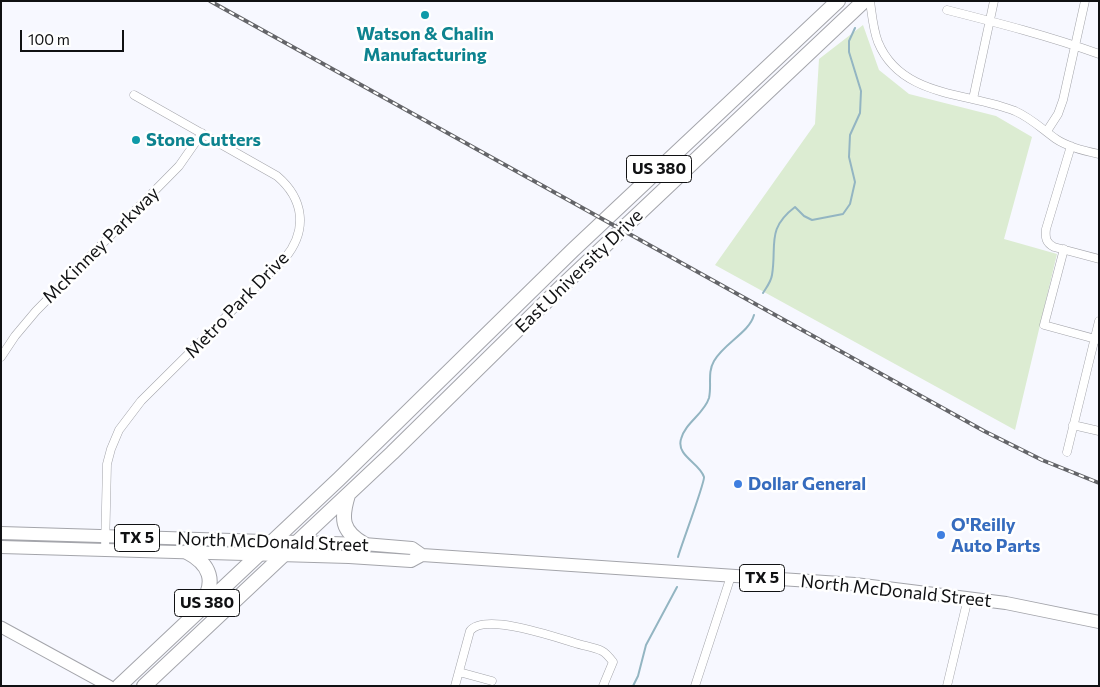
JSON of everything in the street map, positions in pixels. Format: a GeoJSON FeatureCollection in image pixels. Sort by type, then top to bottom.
{"type":"FeatureCollection","features":[{"type":"Feature","properties":{"kind":"highway","name":"East University Drive"},"geometry":{"type":"LineString","coordinates":[[272,542],[418,403],[544,277],[838,1]]}},
{"type":"Feature","properties":{"kind":"highway","name":"East University Drive"},"geometry":{"type":"LineString","coordinates":[[297,542],[431,416],[560,288],[864,1]]}},
{"type":"Feature","properties":{"kind":"highway"},"geometry":{"type":"LineString","coordinates":[[745,89],[758,102]]}},
{"type":"Feature","properties":{"kind":"highway"},"geometry":{"type":"LineString","coordinates":[[418,403],[431,416]]}},
{"type":"Feature","properties":{"kind":"highway"},"geometry":{"type":"LineString","coordinates":[[349,493],[343,512],[344,522],[353,537],[364,544]]}},
{"type":"Feature","properties":{"kind":"highway","name":"US 380"},"geometry":{"type":"LineString","coordinates":[[119,686],[272,542]]}},
{"type":"Feature","properties":{"kind":"highway","name":"US 380"},"geometry":{"type":"LineString","coordinates":[[144,686],[297,542]]}},
{"type":"Feature","properties":{"kind":"highway"},"geometry":{"type":"LineString","coordinates":[[188,552],[203,563],[208,570],[210,582],[207,594],[189,620]]}},
{"type":"Feature","properties":{"kind":"main road","name":"North McDonald Street"},"geometry":{"type":"LineString","coordinates":[[1,533],[188,552],[411,561],[422,555]]}},
{"type":"Feature","properties":{"kind":"main road","name":"North McDonald Street"},"geometry":{"type":"LineString","coordinates":[[1,546],[272,542],[364,544],[412,548],[422,555],[855,584],[1022,606],[1099,622]]}},
{"type":"Feature","properties":{"kind":"street"},"geometry":{"type":"LineString","coordinates":[[870,1],[879,43],[896,69],[905,76],[920,84],[1018,112],[1057,139],[1071,146],[1099,154]]}},
{"type":"Feature","properties":{"kind":"street"},"geometry":{"type":"LineString","coordinates":[[973,99],[994,1]]}},
{"type":"Feature","properties":{"kind":"street"},"geometry":{"type":"LineString","coordinates":[[1047,131],[1058,114],[1063,100],[1085,1]]}},
{"type":"Feature","properties":{"kind":"street"},"geometry":{"type":"LineString","coordinates":[[947,10],[1075,45],[1099,54]]}},
{"type":"Feature","properties":{"kind":"street","name":"Metro Park Drive"},"geometry":{"type":"LineString","coordinates":[[105,543],[107,464],[113,442],[119,430],[141,401],[285,258],[298,234],[300,220],[298,205],[288,186],[271,172],[134,96]]}},
{"type":"Feature","properties":{"kind":"street","name":"McKinney Parkway"},"geometry":{"type":"LineString","coordinates":[[1,357],[15,336],[36,311],[182,164],[202,133]]}},
{"type":"Feature","properties":{"kind":"street"},"geometry":{"type":"LineString","coordinates":[[1071,146],[1045,236],[1049,244],[1099,259]]}},
{"type":"Feature","properties":{"kind":"street"},"geometry":{"type":"LineString","coordinates":[[1064,249],[1044,325],[1097,339]]}},
{"type":"Feature","properties":{"kind":"street"},"geometry":{"type":"LineString","coordinates":[[1067,452],[1097,339],[1099,322]]}},
{"type":"Feature","properties":{"kind":"street"},"geometry":{"type":"LineString","coordinates":[[1073,424],[1099,430]]}},
{"type":"Feature","properties":{"kind":"street"},"geometry":{"type":"LineString","coordinates":[[696,686],[731,576]]}},
{"type":"Feature","properties":{"kind":"street"},"geometry":{"type":"LineString","coordinates":[[947,686],[968,598]]}},
{"type":"Feature","properties":{"kind":"street"},"geometry":{"type":"LineString","coordinates":[[455,686],[470,631],[473,627],[481,624],[509,625],[547,634],[602,651],[613,662],[603,686]]}},
{"type":"Feature","properties":{"kind":"street"},"geometry":{"type":"LineString","coordinates":[[1,627],[109,686]]}},
{"type":"Feature","properties":{"kind":"street"},"geometry":{"type":"LineString","coordinates":[[459,672],[492,681]]}},
{"type":"Feature","properties":{"kind":"green space"},"geometry":{"type":"Polygon","coordinates":[[[863,25],[879,70],[909,94],[996,116],[1032,137],[1004,239],[1057,254],[1015,430],[715,265],[815,124],[819,59],[863,25]]]}},
{"type":"Feature","properties":{"kind":"waterway"},"geometry":{"type":"LineString","coordinates":[[763,293],[772,275],[776,230],[786,215],[795,207],[804,216],[812,220],[843,214],[850,204],[855,182],[849,157],[850,135],[860,113],[861,91],[849,52],[849,41],[855,28]]}},
{"type":"Feature","properties":{"kind":"waterway"},"geometry":{"type":"LineString","coordinates":[[678,557],[704,477],[702,472],[685,455],[680,445],[681,439],[686,428],[707,404],[710,393],[710,375],[714,361],[742,333],[754,315]]}},
{"type":"Feature","properties":{"kind":"waterway"},"geometry":{"type":"LineString","coordinates":[[633,686],[638,676],[646,645],[677,587]]}},
{"type":"Feature","properties":{"kind":"railway"},"geometry":{"type":"LineString","coordinates":[[210,1],[984,431],[1042,460],[1099,483]]}},
{"type":"Feature","properties":{"kind":"place","name":"Watson & Chalin Manufacturing"},"geometry":{"type":"Point","coordinates":[425,15]}},
{"type":"Feature","properties":{"kind":"place","name":"Stone Cutters"},"geometry":{"type":"Point","coordinates":[136,140]}},
{"type":"Feature","properties":{"kind":"place","name":"Dollar General"},"geometry":{"type":"Point","coordinates":[738,484]}},
{"type":"Feature","properties":{"kind":"place","name":"O'Reilly Auto Parts"},"geometry":{"type":"Point","coordinates":[941,535]}}]}
